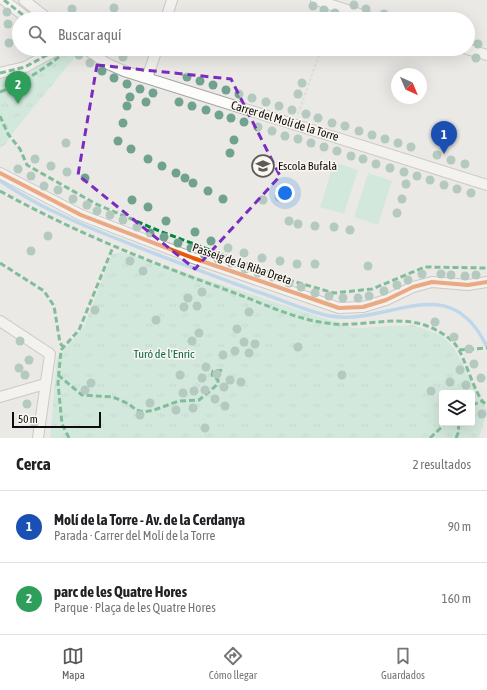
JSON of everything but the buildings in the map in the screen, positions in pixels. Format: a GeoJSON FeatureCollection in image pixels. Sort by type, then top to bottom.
{"type":"FeatureCollection","features":[{"type":"Feature","properties":{"kind":"street"},"geometry":{"type":"LineString","coordinates":[[4,0],[19,12]]}},
{"type":"Feature","properties":{"kind":"street"},"geometry":{"type":"LineString","coordinates":[[24,0],[39,12]]}},
{"type":"Feature","properties":{"kind":"street"},"geometry":{"type":"LineString","coordinates":[[168,12],[172,0]]}},
{"type":"Feature","properties":{"kind":"street"},"geometry":{"type":"LineString","coordinates":[[316,0],[332,2],[357,12]]}},
{"type":"Feature","properties":{"kind":"street"},"geometry":{"type":"LineString","coordinates":[[475,52],[487,56]]}},
{"type":"Feature","properties":{"kind":"street"},"geometry":{"type":"LineString","coordinates":[[0,74],[25,67],[45,56]]}},
{"type":"Feature","properties":{"kind":"street","name":"Carrer del Molí de la Torre"},"geometry":{"type":"LineString","coordinates":[[96,56],[106,63],[124,71],[487,185]]}},
{"type":"Feature","properties":{"kind":"street"},"geometry":{"type":"LineString","coordinates":[[147,78],[154,56]]}},
{"type":"Feature","properties":{"kind":"street","name":"Passeig de la Riba Dreta"},"geometry":{"type":"LineString","coordinates":[[0,173],[81,215],[194,258],[339,308],[363,307],[386,300],[413,287],[432,282],[468,285],[487,282]]}},
{"type":"Feature","properties":{"kind":"street"},"geometry":{"type":"LineString","coordinates":[[0,321],[50,354],[38,438]]}},
{"type":"Feature","properties":{"kind":"street"},"geometry":{"type":"LineString","coordinates":[[0,397],[45,384]]}},
{"type":"Feature","properties":{"kind":"path"},"geometry":{"type":"LineString","coordinates":[[297,118],[319,56]]}},
{"type":"Feature","properties":{"kind":"highlighted area"},"geometry":{"type":"Polygon","coordinates":[[[97,65],[231,79],[280,176],[195,269],[78,175],[97,65]]]}},
{"type":"Feature","properties":{"kind":"green space"},"geometry":{"type":"Polygon","coordinates":[[[41,56],[75,57],[12,134],[6,144],[0,148],[0,73],[41,56]]]}},
{"type":"Feature","properties":{"kind":"green space"},"geometry":{"type":"Polygon","coordinates":[[[334,162],[358,170],[344,214],[320,207],[334,162]]]}},
{"type":"Feature","properties":{"kind":"green space"},"geometry":{"type":"Polygon","coordinates":[[[368,173],[392,181],[378,225],[354,217],[368,173]]]}},
{"type":"Feature","properties":{"kind":"green space","name":"Turó de l'Enric"},"geometry":{"type":"Polygon","coordinates":[[[122,252],[354,328],[413,325],[441,335],[454,348],[487,410],[479,438],[50,438],[57,358],[84,326],[112,254],[122,252]]]}},
{"type":"Feature","properties":{"kind":"waterway"},"geometry":{"type":"LineString","coordinates":[[0,181],[27,198],[92,229],[206,273],[321,314],[352,317],[416,305],[435,305],[454,309],[471,322],[486,345]]}},
{"type":"Feature","properties":{"kind":"marked path"},"geometry":{"type":"LineString","coordinates":[[4,0],[19,12]]}},
{"type":"Feature","properties":{"kind":"marked path"},"geometry":{"type":"LineString","coordinates":[[0,73],[25,67],[45,56]]}},
{"type":"Feature","properties":{"kind":"marked path"},"geometry":{"type":"LineString","coordinates":[[0,92],[36,73],[60,56]]}},
{"type":"Feature","properties":{"kind":"marked path"},"geometry":{"type":"LineString","coordinates":[[0,116],[8,134],[20,149],[27,165],[96,204],[157,230],[289,280],[334,293],[372,289],[425,267],[487,268]]}},
{"type":"Feature","properties":{"kind":"marked path"},"geometry":{"type":"LineString","coordinates":[[0,191],[56,220],[114,246],[172,270],[302,318],[340,324],[396,321],[423,324],[446,336],[455,344],[463,358],[478,395],[487,405]]}},
{"type":"Feature","properties":{"kind":"marked path"},"geometry":{"type":"LineString","coordinates":[[69,438],[62,424],[58,383],[61,350],[79,330],[113,247]]}},
{"type":"Feature","properties":{"kind":"marked path"},"geometry":{"type":"LineString","coordinates":[[0,263],[44,291],[54,306],[60,343],[64,348]]}},
{"type":"Feature","properties":{"kind":"marked path"},"geometry":{"type":"LineString","coordinates":[[459,350],[487,348]]}},
{"type":"Feature","properties":{"kind":"marked path"},"geometry":{"type":"LineString","coordinates":[[58,375],[82,395],[113,397],[129,404],[136,410],[144,412],[179,401],[199,400],[218,384],[218,380],[212,375],[213,371],[224,370]]}},
{"type":"Feature","properties":{"kind":"marked path"},"geometry":{"type":"LineString","coordinates":[[475,404],[483,401]]}},
{"type":"Feature","properties":{"kind":"marked path"},"geometry":{"type":"LineString","coordinates":[[430,438],[443,426]]}},
{"type":"Feature","properties":{"kind":"marked path"},"geometry":{"type":"LineString","coordinates":[[456,438],[459,431],[458,426]]}},
{"type":"Feature","properties":{"kind":"cycle path"},"geometry":{"type":"LineString","coordinates":[[0,173],[81,215],[193,258],[339,308],[363,307],[386,300],[413,287],[432,282],[468,285],[487,282]]}},
{"type":"Feature","properties":{"kind":"place","name":"parc de les Quatre Hores"},"geometry":{"type":"Point","coordinates":[18,104]}},
{"type":"Feature","properties":{"kind":"place","name":"Molí de la Torre - Av. de la Cerdanya"},"geometry":{"type":"Point","coordinates":[444,154]}},
{"type":"Feature","properties":{"kind":"place","name":"Escola Bufalà"},"geometry":{"type":"Point","coordinates":[263,166]}}]}
